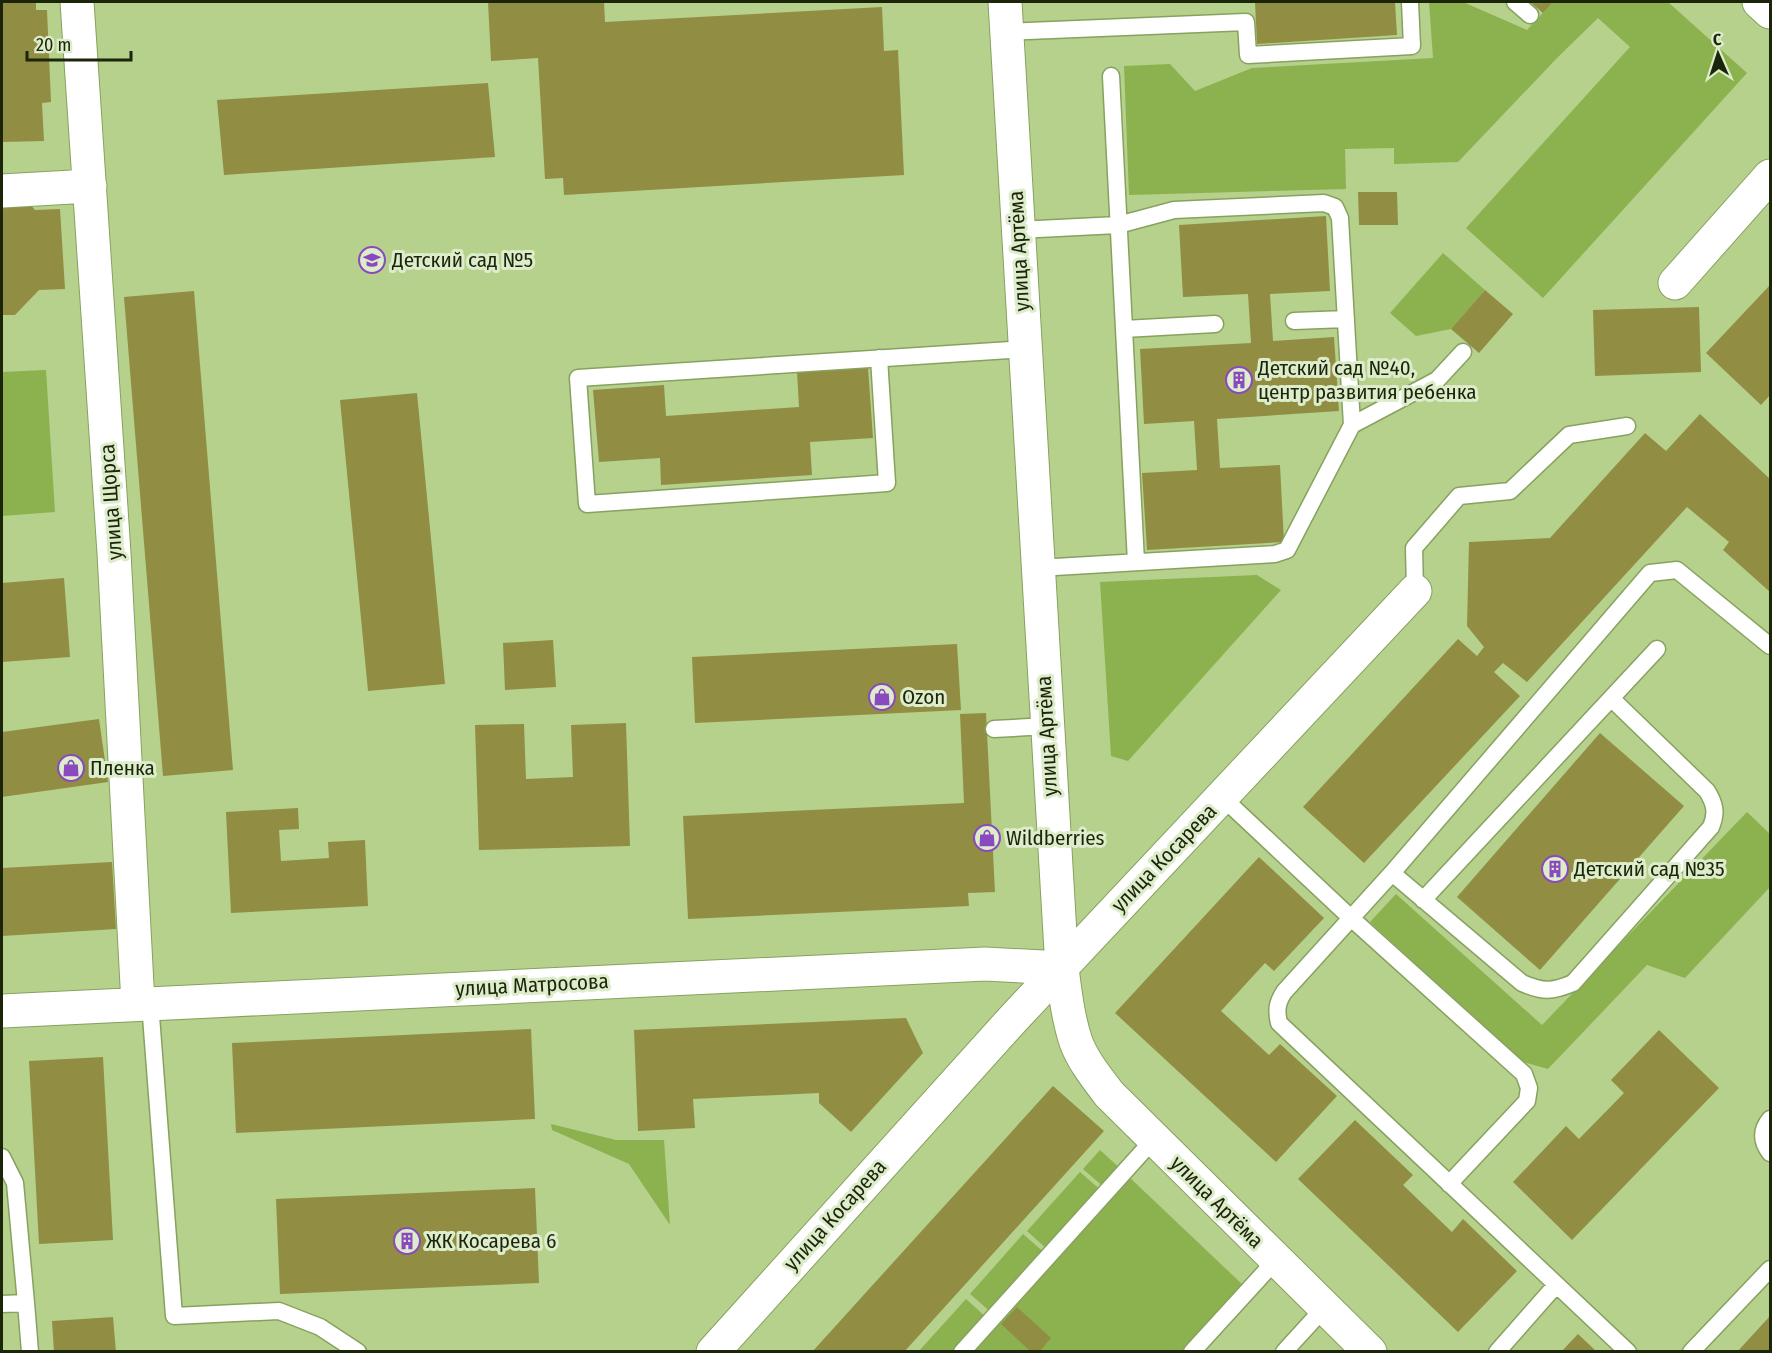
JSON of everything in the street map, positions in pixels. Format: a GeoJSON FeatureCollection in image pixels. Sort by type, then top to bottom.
{"type":"FeatureCollection","features":[{"type":"Feature","properties":{"kind":"street","name":"улица Щорса"},"geometry":{"type":"LineString","coordinates":[[77,2],[144,1004]]}},
{"type":"Feature","properties":{"kind":"street"},"geometry":{"type":"LineString","coordinates":[[1759,2],[1770,12]]}},
{"type":"Feature","properties":{"kind":"street","name":"улица Артёма"},"geometry":{"type":"LineString","coordinates":[[1006,17],[1062,968],[1067,1006],[1077,1043],[1085,1060],[1109,1094],[1370,1352]]}},
{"type":"Feature","properties":{"kind":"street"},"geometry":{"type":"LineString","coordinates":[[1675,282],[1770,176]]}},
{"type":"Feature","properties":{"kind":"street"},"geometry":{"type":"LineString","coordinates":[[2,191],[90,186]]}},
{"type":"Feature","properties":{"kind":"street","name":"улица Косарева"},"geometry":{"type":"LineString","coordinates":[[713,1352],[1114,909],[1414,591]]}},
{"type":"Feature","properties":{"kind":"street","name":"улица Матросова"},"geometry":{"type":"LineString","coordinates":[[2,1011],[985,964],[1062,968]]}},
{"type":"Feature","properties":{"kind":"lane"},"geometry":{"type":"LineString","coordinates":[[1006,17],[1246,22],[1248,55],[1412,46],[1410,2]]}},
{"type":"Feature","properties":{"kind":"lane"},"geometry":{"type":"LineString","coordinates":[[1515,2],[1530,15]]}},
{"type":"Feature","properties":{"kind":"lane"},"geometry":{"type":"LineString","coordinates":[[1111,76],[1136,562]]}},
{"type":"Feature","properties":{"kind":"lane"},"geometry":{"type":"LineString","coordinates":[[1018,230],[1118,225],[1174,210],[1324,203],[1335,207],[1340,218],[1346,319],[1352,425],[1287,550],[1275,554],[1038,568]]}},
{"type":"Feature","properties":{"kind":"lane"},"geometry":{"type":"LineString","coordinates":[[1294,321],[1346,319]]}},
{"type":"Feature","properties":{"kind":"lane"},"geometry":{"type":"LineString","coordinates":[[1124,329],[1215,324]]}},
{"type":"Feature","properties":{"kind":"lane"},"geometry":{"type":"LineString","coordinates":[[879,358],[887,483],[587,504],[578,378],[879,358],[1025,349]]}},
{"type":"Feature","properties":{"kind":"lane"},"geometry":{"type":"LineString","coordinates":[[1352,425],[1437,380],[1463,352]]}},
{"type":"Feature","properties":{"kind":"lane","name":"улица Косарева"},"geometry":{"type":"LineString","coordinates":[[1414,591],[1414,548],[1459,496],[1510,491],[1569,435],[1627,426]]}},
{"type":"Feature","properties":{"kind":"lane"},"geometry":{"type":"LineString","coordinates":[[1628,1352],[1279,1023],[1276,1011],[1278,1001],[1392,873],[1650,573],[1677,570],[1770,646]]}},
{"type":"Feature","properties":{"kind":"lane"},"geometry":{"type":"LineString","coordinates":[[1423,900],[1657,649]]}},
{"type":"Feature","properties":{"kind":"lane"},"geometry":{"type":"LineString","coordinates":[[1392,873],[1522,983],[1538,990],[1555,991],[1573,984],[1712,827],[1716,816],[1714,803],[1707,791],[1612,699]]}},
{"type":"Feature","properties":{"kind":"lane"},"geometry":{"type":"LineString","coordinates":[[993,729],[1047,726]]}},
{"type":"Feature","properties":{"kind":"lane"},"geometry":{"type":"LineString","coordinates":[[1222,797],[1351,918],[1524,1074],[1529,1088],[1527,1101],[1449,1184]]}},
{"type":"Feature","properties":{"kind":"lane"},"geometry":{"type":"LineString","coordinates":[[144,1004],[174,1316],[279,1311],[320,1327],[358,1352]]}},
{"type":"Feature","properties":{"kind":"lane"},"geometry":{"type":"LineString","coordinates":[[1770,1119],[1765,1126],[1763,1140],[1770,1153]]}},
{"type":"Feature","properties":{"kind":"lane"},"geometry":{"type":"LineString","coordinates":[[962,1352],[1154,1139]]}},
{"type":"Feature","properties":{"kind":"lane"},"geometry":{"type":"LineString","coordinates":[[2,1157],[15,1183],[30,1352]]}},
{"type":"Feature","properties":{"kind":"lane"},"geometry":{"type":"LineString","coordinates":[[1192,1352],[1276,1260]]}},
{"type":"Feature","properties":{"kind":"lane"},"geometry":{"type":"LineString","coordinates":[[1690,1352],[1770,1269]]}},
{"type":"Feature","properties":{"kind":"lane"},"geometry":{"type":"LineString","coordinates":[[1497,1352],[1556,1285]]}},
{"type":"Feature","properties":{"kind":"lane"},"geometry":{"type":"LineString","coordinates":[[2,1304],[26,1303]]}},
{"type":"Feature","properties":{"kind":"lane"},"geometry":{"type":"LineString","coordinates":[[1284,1352],[1325,1307]]}},
{"type":"Feature","properties":{"kind":"green space"},"geometry":{"type":"Polygon","coordinates":[[[1429,2],[1463,2],[1527,30],[1553,2],[1668,2],[1747,73],[1543,298],[1466,228],[1630,47],[1598,18],[1458,162],[1394,164],[1394,148],[1345,149],[1346,189],[1129,195],[1124,66],[1170,64],[1195,91],[1252,68],[1433,58],[1429,2]]]}},
{"type":"Feature","properties":{"kind":"green space"},"geometry":{"type":"Polygon","coordinates":[[[1443,253],[1485,290],[1451,329],[1416,336],[1390,313],[1443,253]]]}},
{"type":"Feature","properties":{"kind":"green space"},"geometry":{"type":"Polygon","coordinates":[[[46,370],[55,512],[2,516],[2,372],[46,370]]]}},
{"type":"Feature","properties":{"kind":"green space"},"geometry":{"type":"Polygon","coordinates":[[[1257,575],[1281,590],[1128,761],[1111,756],[1100,582],[1257,575]]]}},
{"type":"Feature","properties":{"kind":"green space"},"geometry":{"type":"Polygon","coordinates":[[[1747,812],[1770,834],[1770,887],[1685,978],[1647,965],[1548,1069],[1520,1061],[1370,922],[1396,894],[1542,1025],[1747,812]]]}},
{"type":"Feature","properties":{"kind":"green space"},"geometry":{"type":"Polygon","coordinates":[[[551,1124],[616,1140],[664,1140],[670,1225],[629,1164],[552,1130],[551,1124]]]}},
{"type":"Feature","properties":{"kind":"green space"},"geometry":{"type":"Polygon","coordinates":[[[1100,1150],[1123,1171],[1106,1189],[1083,1169],[1100,1150]]]}},
{"type":"Feature","properties":{"kind":"green space"},"geometry":{"type":"Polygon","coordinates":[[[1080,1172],[1103,1192],[1049,1251],[1027,1231],[1080,1172]]]}},
{"type":"Feature","properties":{"kind":"green space"},"geometry":{"type":"Polygon","coordinates":[[[1127,1175],[1244,1286],[1184,1351],[969,1352],[1127,1175]]]}},
{"type":"Feature","properties":{"kind":"green space"},"geometry":{"type":"Polygon","coordinates":[[[1023,1234],[1046,1254],[993,1314],[970,1294],[1023,1234]]]}},
{"type":"Feature","properties":{"kind":"green space"},"geometry":{"type":"Polygon","coordinates":[[[966,1299],[988,1319],[959,1351],[918,1352],[966,1299]]]}},
{"type":"Feature","properties":{"kind":"building"},"geometry":{"type":"Polygon","coordinates":[[[2,2],[36,2],[36,10],[47,10],[51,102],[42,103],[44,141],[2,142],[2,2]]]}},
{"type":"Feature","properties":{"kind":"building"},"geometry":{"type":"Polygon","coordinates":[[[488,2],[604,2],[605,22],[882,7],[884,51],[898,50],[904,175],[564,195],[563,178],[545,179],[538,58],[491,61],[488,2]]]}},
{"type":"Feature","properties":{"kind":"building"},"geometry":{"type":"Polygon","coordinates":[[[1255,2],[1395,2],[1397,35],[1257,44],[1255,2]]]}},
{"type":"Feature","properties":{"kind":"building"},"geometry":{"type":"Polygon","coordinates":[[[1530,2],[1553,2],[1543,13],[1530,2]]]}},
{"type":"Feature","properties":{"kind":"building"},"geometry":{"type":"Polygon","coordinates":[[[488,83],[495,157],[224,175],[217,100],[488,83]]]}},
{"type":"Feature","properties":{"kind":"building"},"geometry":{"type":"Polygon","coordinates":[[[1358,192],[1397,192],[1398,225],[1359,225],[1358,192]]]}},
{"type":"Feature","properties":{"kind":"building"},"geometry":{"type":"Polygon","coordinates":[[[29,203],[35,210],[60,209],[65,289],[39,290],[15,315],[2,315],[2,204],[29,203]]]}},
{"type":"Feature","properties":{"kind":"building","name":"Детский сад №40, центр развития ребенка"},"geometry":{"type":"Polygon","coordinates":[[[1326,216],[1330,291],[1270,294],[1273,341],[1334,337],[1339,411],[1217,419],[1220,468],[1280,465],[1284,542],[1147,550],[1142,473],[1197,470],[1194,421],[1144,424],[1140,349],[1251,343],[1248,294],[1183,297],[1179,225],[1326,216]]]}},
{"type":"Feature","properties":{"kind":"building"},"geometry":{"type":"Polygon","coordinates":[[[1770,285],[1770,395],[1761,405],[1706,353],[1770,285]]]}},
{"type":"Feature","properties":{"kind":"building"},"geometry":{"type":"Polygon","coordinates":[[[1485,290],[1513,314],[1479,353],[1451,329],[1485,290]]]}},
{"type":"Feature","properties":{"kind":"building"},"geometry":{"type":"Polygon","coordinates":[[[194,291],[233,770],[163,776],[124,297],[194,291]]]}},
{"type":"Feature","properties":{"kind":"building"},"geometry":{"type":"Polygon","coordinates":[[[1699,307],[1701,372],[1595,376],[1593,310],[1699,307]]]}},
{"type":"Feature","properties":{"kind":"building"},"geometry":{"type":"Polygon","coordinates":[[[868,367],[873,438],[810,442],[812,475],[661,485],[660,458],[599,462],[593,390],[664,385],[666,416],[799,407],[797,372],[868,367]]]}},
{"type":"Feature","properties":{"kind":"building"},"geometry":{"type":"Polygon","coordinates":[[[417,393],[445,684],[368,691],[340,400],[417,393]]]}},
{"type":"Feature","properties":{"kind":"building"},"geometry":{"type":"Polygon","coordinates":[[[1700,414],[1770,479],[1770,592],[1723,550],[1729,542],[1687,507],[1527,682],[1503,663],[1494,672],[1520,696],[1364,863],[1303,807],[1458,639],[1477,656],[1484,647],[1467,626],[1469,542],[1550,538],[1645,433],[1666,451],[1700,414]]]}},
{"type":"Feature","properties":{"kind":"building"},"geometry":{"type":"Polygon","coordinates":[[[64,578],[70,657],[2,662],[2,583],[64,578]]]}},
{"type":"Feature","properties":{"kind":"building"},"geometry":{"type":"Polygon","coordinates":[[[553,640],[556,687],[505,690],[503,643],[553,640]]]}},
{"type":"Feature","properties":{"kind":"building"},"geometry":{"type":"Polygon","coordinates":[[[957,644],[961,710],[695,723],[692,657],[957,644]]]}},
{"type":"Feature","properties":{"kind":"building"},"geometry":{"type":"Polygon","coordinates":[[[986,713],[995,892],[968,893],[969,906],[688,919],[683,816],[964,803],[960,714],[986,713]]]}},
{"type":"Feature","properties":{"kind":"building"},"geometry":{"type":"Polygon","coordinates":[[[99,719],[108,782],[2,797],[2,732],[99,719]]]}},
{"type":"Feature","properties":{"kind":"building"},"geometry":{"type":"Polygon","coordinates":[[[626,723],[630,846],[479,850],[475,725],[524,724],[526,779],[573,777],[571,725],[626,723]]]}},
{"type":"Feature","properties":{"kind":"building","name":"Детский сад №35"},"geometry":{"type":"Polygon","coordinates":[[[1600,733],[1684,806],[1540,970],[1457,897],[1600,733]]]}},
{"type":"Feature","properties":{"kind":"building"},"geometry":{"type":"Polygon","coordinates":[[[298,808],[299,829],[279,830],[281,861],[329,858],[328,842],[365,840],[368,906],[231,913],[226,812],[298,808]]]}},
{"type":"Feature","properties":{"kind":"building"},"geometry":{"type":"Polygon","coordinates":[[[1259,857],[1324,918],[1274,971],[1265,963],[1221,1011],[1269,1055],[1280,1044],[1337,1096],[1276,1162],[1115,1013],[1259,857]]]}},
{"type":"Feature","properties":{"kind":"building"},"geometry":{"type":"Polygon","coordinates":[[[112,862],[116,929],[2,936],[2,868],[112,862]]]}},
{"type":"Feature","properties":{"kind":"building"},"geometry":{"type":"Polygon","coordinates":[[[906,1018],[923,1053],[851,1132],[819,1103],[819,1093],[693,1099],[695,1128],[638,1131],[634,1030],[906,1018]]]}},
{"type":"Feature","properties":{"kind":"building"},"geometry":{"type":"Polygon","coordinates":[[[531,1029],[535,1119],[236,1133],[232,1043],[531,1029]]]}},
{"type":"Feature","properties":{"kind":"building"},"geometry":{"type":"Polygon","coordinates":[[[1659,1030],[1719,1088],[1572,1240],[1513,1182],[1566,1126],[1579,1139],[1624,1093],[1611,1080],[1659,1030]]]}},
{"type":"Feature","properties":{"kind":"building"},"geometry":{"type":"Polygon","coordinates":[[[103,1057],[113,1240],[39,1244],[29,1061],[103,1057]]]}},
{"type":"Feature","properties":{"kind":"building"},"geometry":{"type":"Polygon","coordinates":[[[1053,1086],[1104,1131],[904,1352],[812,1352],[1053,1086]]]}},
{"type":"Feature","properties":{"kind":"building"},"geometry":{"type":"Polygon","coordinates":[[[1355,1120],[1413,1175],[1403,1185],[1452,1232],[1463,1219],[1517,1271],[1458,1332],[1298,1179],[1355,1120]]]}},
{"type":"Feature","properties":{"kind":"building","name":"ЖК Косарева 6"},"geometry":{"type":"Polygon","coordinates":[[[535,1188],[539,1283],[280,1294],[276,1199],[535,1188]]]}},
{"type":"Feature","properties":{"kind":"building"},"geometry":{"type":"Polygon","coordinates":[[[1017,1307],[1051,1338],[1039,1352],[1031,1352],[1001,1324],[1017,1307]]]}},
{"type":"Feature","properties":{"kind":"building"},"geometry":{"type":"Polygon","coordinates":[[[1770,1316],[1770,1352],[1737,1352],[1770,1316]]]}},
{"type":"Feature","properties":{"kind":"building"},"geometry":{"type":"Polygon","coordinates":[[[113,1317],[116,1352],[54,1352],[52,1321],[113,1317]]]}},
{"type":"Feature","properties":{"kind":"building"},"geometry":{"type":"Polygon","coordinates":[[[1578,1334],[1597,1352],[1561,1352],[1578,1334]]]}},
{"type":"Feature","properties":{"kind":"place","name":"Детский сад №5"},"geometry":{"type":"Point","coordinates":[372,260]}},
{"type":"Feature","properties":{"kind":"place","name":"Детский сад №40, центр развития ребенка"},"geometry":{"type":"Point","coordinates":[1239,380]}},
{"type":"Feature","properties":{"kind":"place","name":"Ozon"},"geometry":{"type":"Point","coordinates":[882,697]}},
{"type":"Feature","properties":{"kind":"place","name":"Пленка"},"geometry":{"type":"Point","coordinates":[71,768]}},
{"type":"Feature","properties":{"kind":"place","name":"Wildberries"},"geometry":{"type":"Point","coordinates":[987,838]}},
{"type":"Feature","properties":{"kind":"place","name":"Детский сад №35"},"geometry":{"type":"Point","coordinates":[1555,869]}},
{"type":"Feature","properties":{"kind":"place","name":"ЖК Косарева 6"},"geometry":{"type":"Point","coordinates":[407,1241]}}]}
